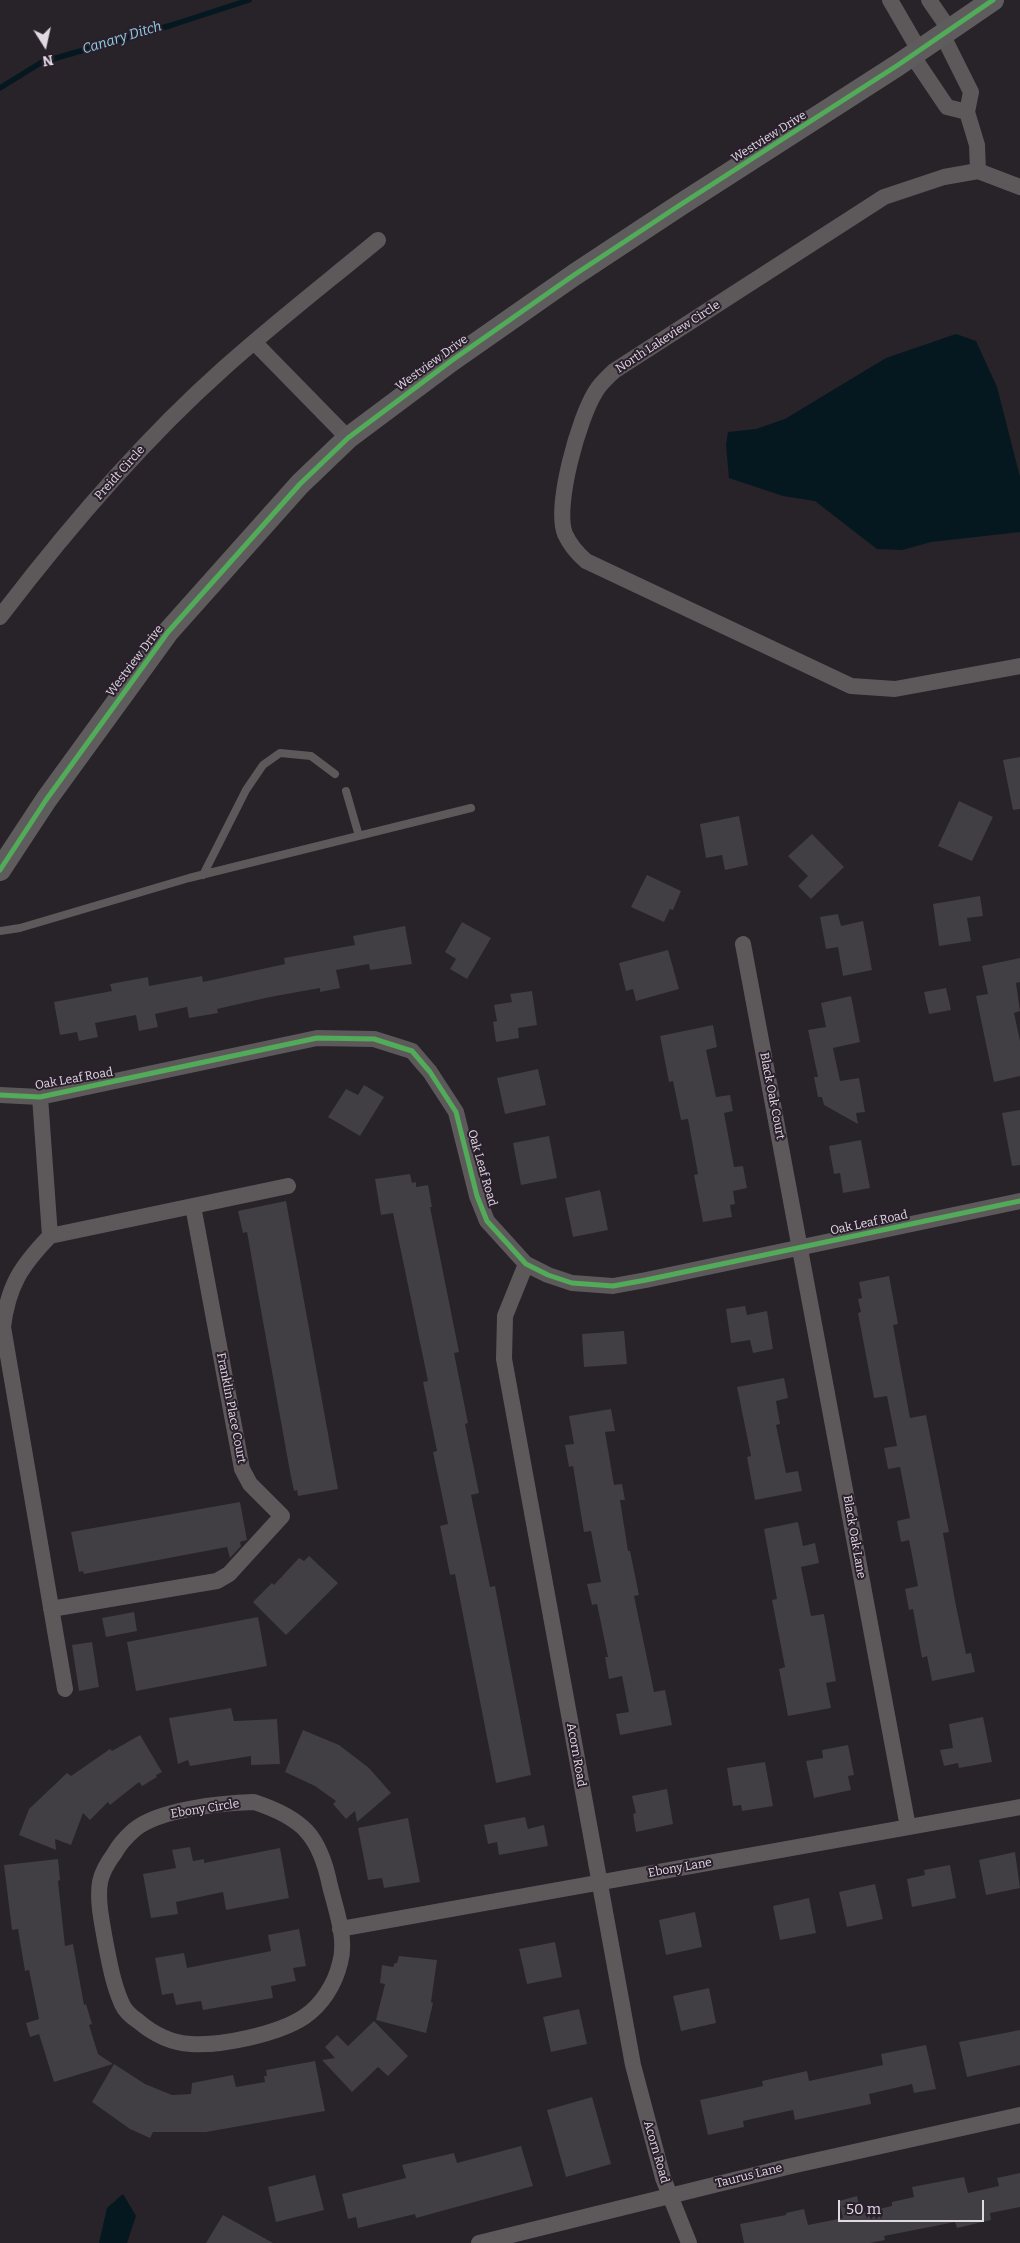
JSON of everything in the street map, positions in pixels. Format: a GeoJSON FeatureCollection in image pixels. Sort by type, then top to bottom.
{"type":"FeatureCollection","features":[{"type":"Feature","properties":{"kind":"street"},"geometry":{"type":"LineString","coordinates":[[890,0],[915,53],[947,107],[967,112]]}},
{"type":"Feature","properties":{"kind":"street"},"geometry":{"type":"LineString","coordinates":[[929,0],[946,32],[971,92],[967,112],[978,145],[978,171],[1020,187]]}},
{"type":"Feature","properties":{"kind":"street","name":"Westview Drive"},"geometry":{"type":"LineString","coordinates":[[0,870],[46,800],[168,632],[293,491],[348,438],[451,361],[574,275],[994,0]]}},
{"type":"Feature","properties":{"kind":"street","name":"North Lakeview Circle"},"geometry":{"type":"LineString","coordinates":[[978,171],[944,177],[884,197],[614,371],[596,390],[582,420],[563,496],[561,515],[565,534],[574,550],[586,562],[851,686],[895,689],[1020,666]]}},
{"type":"Feature","properties":{"kind":"street","name":"Preidt Circle"},"geometry":{"type":"LineString","coordinates":[[0,617],[57,543],[154,436],[223,369],[378,240]]}},
{"type":"Feature","properties":{"kind":"street"},"geometry":{"type":"LineString","coordinates":[[255,343],[348,438]]}},
{"type":"Feature","properties":{"kind":"street","name":"Black Oak Court"},"geometry":{"type":"LineString","coordinates":[[743,944],[801,1248]]}},
{"type":"Feature","properties":{"kind":"street","name":"Oak Leaf Road"},"geometry":{"type":"LineString","coordinates":[[0,1095],[40,1097],[317,1038],[374,1039],[412,1051],[430,1072],[456,1112],[477,1196],[487,1221],[526,1264],[548,1275],[572,1282],[613,1286],[1020,1201]]}},
{"type":"Feature","properties":{"kind":"street"},"geometry":{"type":"LineString","coordinates":[[40,1097],[50,1236]]}},
{"type":"Feature","properties":{"kind":"street"},"geometry":{"type":"LineString","coordinates":[[65,1689],[3,1327],[6,1304],[14,1279],[29,1257],[50,1236],[288,1186]]}},
{"type":"Feature","properties":{"kind":"street","name":"Franklin Place Court"},"geometry":{"type":"LineString","coordinates":[[51,1609],[217,1581],[230,1574],[282,1516],[250,1484],[242,1469],[193,1206]]}},
{"type":"Feature","properties":{"kind":"street","name":"Black Oak Lane"},"geometry":{"type":"LineString","coordinates":[[801,1248],[908,1827]]}},
{"type":"Feature","properties":{"kind":"street","name":"Acorn Road"},"geometry":{"type":"LineString","coordinates":[[526,1264],[505,1316],[504,1359],[598,1883],[633,2065],[650,2133],[670,2195],[689,2243]]}},
{"type":"Feature","properties":{"kind":"street","name":"Ebony Circle"},"geometry":{"type":"LineString","coordinates":[[254,1802],[293,1818],[308,1832],[327,1868],[340,1929],[341,1962],[333,1983],[322,2002],[306,2016],[285,2028],[213,2043],[190,2044],[169,2039],[149,2031],[123,2007],[114,1981],[104,1936],[100,1912],[100,1882],[108,1862],[120,1844],[134,1830],[152,1819],[221,1804],[254,1802]]}},
{"type":"Feature","properties":{"kind":"street","name":"Ebony Lane"},"geometry":{"type":"LineString","coordinates":[[340,1929],[1020,1807]]}},
{"type":"Feature","properties":{"kind":"street","name":"Taurus Lane"},"geometry":{"type":"LineString","coordinates":[[479,2243],[791,2166],[1020,2115]]}},
{"type":"Feature","properties":{"kind":"lane"},"geometry":{"type":"LineString","coordinates":[[203,875],[246,790],[262,765],[280,753],[311,756],[335,774]]}},
{"type":"Feature","properties":{"kind":"lane"},"geometry":{"type":"LineString","coordinates":[[346,791],[359,836]]}},
{"type":"Feature","properties":{"kind":"lane"},"geometry":{"type":"LineString","coordinates":[[0,931],[20,928],[203,875],[471,808]]}},
{"type":"Feature","properties":{"kind":"water"},"geometry":{"type":"Polygon","coordinates":[[[956,334],[976,341],[997,387],[1020,477],[1020,532],[931,542],[902,550],[877,549],[815,501],[783,496],[729,478],[726,445],[728,432],[756,429],[785,419],[886,358],[956,334]]]}},
{"type":"Feature","properties":{"kind":"water"},"geometry":{"type":"Polygon","coordinates":[[[123,2194],[136,2216],[127,2243],[99,2243],[107,2208],[123,2194]]]}},
{"type":"Feature","properties":{"kind":"building"},"geometry":{"type":"Polygon","coordinates":[[[1020,757],[1020,809],[1013,810],[1003,760],[1020,757]]]}},
{"type":"Feature","properties":{"kind":"building"},"geometry":{"type":"Polygon","coordinates":[[[959,801],[993,817],[972,861],[938,846],[959,801]]]}},
{"type":"Feature","properties":{"kind":"building"},"geometry":{"type":"Polygon","coordinates":[[[739,816],[748,865],[725,870],[722,855],[706,858],[700,824],[739,816]]]}},
{"type":"Feature","properties":{"kind":"building"},"geometry":{"type":"Polygon","coordinates":[[[812,834],[844,867],[811,899],[798,886],[808,876],[788,856],[812,834]]]}},
{"type":"Feature","properties":{"kind":"building"},"geometry":{"type":"Polygon","coordinates":[[[647,875],[681,891],[673,910],[670,909],[664,922],[631,907],[647,875]]]}},
{"type":"Feature","properties":{"kind":"building"},"geometry":{"type":"Polygon","coordinates":[[[980,896],[983,916],[967,918],[971,941],[939,946],[933,904],[980,896]]]}},
{"type":"Feature","properties":{"kind":"building"},"geometry":{"type":"Polygon","coordinates":[[[838,914],[841,926],[863,921],[872,970],[843,976],[838,947],[826,949],[820,917],[838,914]]]}},
{"type":"Feature","properties":{"kind":"building"},"geometry":{"type":"Polygon","coordinates":[[[462,922],[491,938],[467,979],[450,969],[456,959],[445,952],[462,922]]]}},
{"type":"Feature","properties":{"kind":"building"},"geometry":{"type":"Polygon","coordinates":[[[405,926],[412,964],[370,970],[369,964],[336,970],[340,988],[320,992],[320,988],[270,997],[217,1009],[218,1013],[189,1018],[187,1007],[155,1014],[158,1027],[139,1031],[136,1015],[95,1023],[98,1037],[79,1041],[77,1032],[60,1035],[54,1002],[112,991],[110,984],[148,977],[149,986],[202,976],[203,982],[285,964],[284,958],[355,945],[353,936],[405,926]]]}},
{"type":"Feature","properties":{"kind":"building"},"geometry":{"type":"Polygon","coordinates":[[[668,950],[679,989],[636,1001],[633,989],[626,991],[619,963],[668,950]]]}},
{"type":"Feature","properties":{"kind":"building"},"geometry":{"type":"Polygon","coordinates":[[[1020,958],[1020,982],[1016,983],[1020,1011],[1014,1013],[1020,1041],[1020,1076],[994,1082],[976,996],[988,994],[982,966],[1020,958]]]}},
{"type":"Feature","properties":{"kind":"building"},"geometry":{"type":"Polygon","coordinates":[[[946,988],[951,1010],[929,1014],[924,992],[946,988]]]}},
{"type":"Feature","properties":{"kind":"building"},"geometry":{"type":"Polygon","coordinates":[[[532,991],[537,1025],[518,1028],[519,1038],[496,1042],[493,1022],[497,1021],[494,1005],[512,1002],[510,994],[532,991]]]}},
{"type":"Feature","properties":{"kind":"building"},"geometry":{"type":"Polygon","coordinates":[[[851,996],[860,1042],[833,1048],[840,1081],[859,1078],[865,1112],[856,1113],[858,1124],[824,1105],[822,1097],[818,1097],[814,1077],[818,1077],[808,1030],[826,1027],[821,1003],[851,996]]]}},
{"type":"Feature","properties":{"kind":"building"},"geometry":{"type":"Polygon","coordinates":[[[713,1025],[717,1047],[706,1050],[716,1097],[730,1095],[733,1111],[724,1113],[734,1167],[743,1166],[747,1188],[733,1191],[735,1204],[730,1205],[732,1217],[703,1222],[694,1175],[698,1174],[688,1119],[681,1120],[673,1081],[669,1082],[660,1036],[713,1025]]]}},
{"type":"Feature","properties":{"kind":"building"},"geometry":{"type":"Polygon","coordinates":[[[538,1069],[546,1105],[505,1114],[497,1078],[538,1069]]]}},
{"type":"Feature","properties":{"kind":"building"},"geometry":{"type":"Polygon","coordinates":[[[364,1085],[384,1097],[360,1136],[328,1117],[346,1089],[358,1095],[364,1085]]]}},
{"type":"Feature","properties":{"kind":"building"},"geometry":{"type":"Polygon","coordinates":[[[1020,1110],[1020,1165],[1012,1166],[1002,1113],[1020,1110]]]}},
{"type":"Feature","properties":{"kind":"building"},"geometry":{"type":"Polygon","coordinates":[[[549,1136],[557,1178],[521,1185],[513,1143],[549,1136]]]}},
{"type":"Feature","properties":{"kind":"building"},"geometry":{"type":"Polygon","coordinates":[[[861,1140],[870,1188],[843,1193],[840,1173],[834,1174],[829,1146],[861,1140]]]}},
{"type":"Feature","properties":{"kind":"building"},"geometry":{"type":"Polygon","coordinates":[[[410,1174],[412,1183],[416,1182],[416,1187],[428,1185],[432,1207],[430,1207],[459,1352],[454,1353],[468,1423],[465,1424],[479,1493],[471,1495],[490,1587],[495,1586],[531,1775],[496,1783],[455,1574],[450,1575],[440,1526],[448,1524],[433,1452],[437,1451],[423,1382],[428,1381],[393,1213],[381,1215],[375,1179],[410,1174]]]}},
{"type":"Feature","properties":{"kind":"building"},"geometry":{"type":"Polygon","coordinates":[[[600,1190],[608,1230],[573,1237],[565,1198],[600,1190]]]}},
{"type":"Feature","properties":{"kind":"building"},"geometry":{"type":"Polygon","coordinates":[[[286,1201],[338,1489],[298,1496],[297,1490],[294,1491],[290,1472],[247,1232],[243,1233],[238,1211],[286,1201]]]}},
{"type":"Feature","properties":{"kind":"building"},"geometry":{"type":"Polygon","coordinates":[[[889,1276],[898,1324],[893,1325],[910,1418],[926,1415],[949,1532],[943,1533],[955,1601],[966,1654],[971,1653],[975,1672],[932,1681],[927,1656],[922,1658],[913,1609],[909,1610],[905,1589],[918,1586],[909,1540],[901,1542],[897,1521],[910,1518],[900,1467],[888,1469],[884,1448],[897,1446],[887,1396],[874,1398],[858,1313],[861,1312],[858,1299],[862,1298],[859,1282],[889,1276]]]}},
{"type":"Feature","properties":{"kind":"building"},"geometry":{"type":"Polygon","coordinates":[[[745,1306],[747,1315],[767,1311],[773,1349],[753,1353],[750,1340],[731,1343],[726,1309],[745,1306]]]}},
{"type":"Feature","properties":{"kind":"building"},"geometry":{"type":"Polygon","coordinates":[[[624,1331],[627,1364],[584,1367],[582,1334],[624,1331]]]}},
{"type":"Feature","properties":{"kind":"building"},"geometry":{"type":"Polygon","coordinates":[[[784,1378],[788,1398],[776,1401],[780,1424],[776,1425],[786,1473],[798,1471],[802,1491],[755,1500],[747,1457],[751,1456],[737,1387],[784,1378]]]}},
{"type":"Feature","properties":{"kind":"building"},"geometry":{"type":"Polygon","coordinates":[[[611,1409],[615,1431],[605,1432],[614,1485],[622,1484],[625,1500],[620,1500],[628,1551],[630,1551],[639,1595],[634,1596],[654,1692],[665,1690],[672,1725],[620,1735],[616,1714],[629,1712],[622,1676],[609,1679],[605,1657],[608,1657],[597,1604],[592,1605],[587,1584],[601,1582],[591,1531],[584,1532],[573,1466],[569,1467],[565,1445],[574,1444],[569,1416],[611,1409]]]}},
{"type":"Feature","properties":{"kind":"building"},"geometry":{"type":"Polygon","coordinates":[[[240,1502],[247,1540],[240,1542],[241,1546],[230,1558],[227,1547],[84,1574],[83,1571],[79,1572],[71,1532],[240,1502]]]}},
{"type":"Feature","properties":{"kind":"building"},"geometry":{"type":"Polygon","coordinates":[[[798,1522],[803,1546],[815,1543],[819,1563],[801,1567],[811,1616],[824,1614],[836,1681],[826,1683],[831,1708],[788,1716],[779,1669],[785,1667],[772,1600],[777,1599],[764,1529],[798,1522]]]}},
{"type":"Feature","properties":{"kind":"building"},"geometry":{"type":"Polygon","coordinates":[[[309,1556],[338,1583],[286,1635],[253,1602],[272,1583],[274,1585],[299,1558],[304,1561],[309,1556]]]}},
{"type":"Feature","properties":{"kind":"building"},"geometry":{"type":"Polygon","coordinates":[[[134,1612],[137,1631],[106,1637],[102,1618],[134,1612]]]}},
{"type":"Feature","properties":{"kind":"building"},"geometry":{"type":"Polygon","coordinates":[[[258,1617],[267,1666],[136,1691],[127,1642],[258,1617]]]}},
{"type":"Feature","properties":{"kind":"building"},"geometry":{"type":"Polygon","coordinates":[[[92,1642],[99,1687],[79,1691],[72,1645],[92,1642]]]}},
{"type":"Feature","properties":{"kind":"building"},"geometry":{"type":"Polygon","coordinates":[[[231,1708],[234,1721],[277,1719],[280,1764],[251,1765],[251,1756],[190,1766],[188,1760],[178,1764],[169,1718],[231,1708]]]}},
{"type":"Feature","properties":{"kind":"building"},"geometry":{"type":"Polygon","coordinates":[[[983,1717],[992,1762],[959,1768],[958,1763],[944,1766],[940,1750],[953,1748],[949,1724],[983,1717]]]}},
{"type":"Feature","properties":{"kind":"building"},"geometry":{"type":"Polygon","coordinates":[[[303,1730],[339,1745],[369,1768],[391,1793],[357,1822],[355,1811],[346,1819],[333,1804],[336,1801],[315,1786],[285,1772],[303,1730]]]}},
{"type":"Feature","properties":{"kind":"building"},"geometry":{"type":"Polygon","coordinates":[[[140,1735],[162,1772],[156,1775],[157,1777],[142,1786],[139,1782],[110,1805],[108,1802],[90,1820],[83,1813],[71,1845],[55,1839],[56,1850],[19,1835],[29,1809],[67,1773],[71,1776],[110,1749],[112,1751],[140,1735]]]}},
{"type":"Feature","properties":{"kind":"building"},"geometry":{"type":"Polygon","coordinates":[[[848,1745],[854,1775],[848,1776],[851,1790],[814,1798],[806,1761],[823,1758],[822,1750],[848,1745]]]}},
{"type":"Feature","properties":{"kind":"building"},"geometry":{"type":"Polygon","coordinates":[[[765,1762],[773,1806],[742,1811],[741,1805],[733,1806],[727,1768],[765,1762]]]}},
{"type":"Feature","properties":{"kind":"building"},"geometry":{"type":"Polygon","coordinates":[[[667,1789],[673,1824],[636,1832],[633,1814],[636,1813],[632,1796],[667,1789]]]}},
{"type":"Feature","properties":{"kind":"building"},"geometry":{"type":"Polygon","coordinates":[[[525,1817],[528,1829],[544,1825],[548,1846],[499,1855],[497,1842],[488,1844],[484,1825],[525,1817]]]}},
{"type":"Feature","properties":{"kind":"building"},"geometry":{"type":"Polygon","coordinates":[[[408,1818],[420,1882],[384,1888],[382,1878],[368,1880],[358,1828],[408,1818]]]}},
{"type":"Feature","properties":{"kind":"building"},"geometry":{"type":"Polygon","coordinates":[[[190,1847],[193,1861],[204,1859],[204,1863],[280,1848],[289,1898],[226,1910],[223,1892],[176,1902],[178,1914],[151,1918],[143,1874],[176,1868],[172,1850],[190,1847]]]}},
{"type":"Feature","properties":{"kind":"building"},"geometry":{"type":"Polygon","coordinates":[[[1015,1852],[1020,1888],[986,1895],[979,1860],[1015,1852]]]}},
{"type":"Feature","properties":{"kind":"building"},"geometry":{"type":"Polygon","coordinates":[[[58,1859],[60,1880],[58,1881],[65,1946],[73,1944],[84,2005],[86,2004],[92,2024],[89,2025],[98,2054],[113,2064],[54,2082],[39,2034],[30,2037],[26,2023],[39,2019],[29,1970],[25,1971],[18,1929],[12,1930],[4,1865],[58,1859]]]}},
{"type":"Feature","properties":{"kind":"building"},"geometry":{"type":"Polygon","coordinates":[[[950,1865],[956,1898],[912,1907],[907,1879],[925,1875],[924,1870],[950,1865]]]}},
{"type":"Feature","properties":{"kind":"building"},"geometry":{"type":"Polygon","coordinates":[[[875,1884],[883,1919],[847,1927],[839,1892],[875,1884]]]}},
{"type":"Feature","properties":{"kind":"building"},"geometry":{"type":"Polygon","coordinates":[[[809,1898],[816,1933],[780,1940],[773,1906],[809,1898]]]}},
{"type":"Feature","properties":{"kind":"building"},"geometry":{"type":"Polygon","coordinates":[[[695,1912],[702,1947],[666,1955],[659,1920],[695,1912]]]}},
{"type":"Feature","properties":{"kind":"building"},"geometry":{"type":"Polygon","coordinates":[[[299,1929],[306,1966],[293,1968],[296,1981],[271,1986],[273,1998],[203,2010],[201,2001],[176,2005],[173,1993],[162,1995],[155,1958],[184,1953],[187,1968],[242,1957],[271,1951],[268,1935],[299,1929]]]}},
{"type":"Feature","properties":{"kind":"building"},"geometry":{"type":"Polygon","coordinates":[[[555,1942],[562,1977],[527,1984],[519,1949],[555,1942]]]}},
{"type":"Feature","properties":{"kind":"building"},"geometry":{"type":"Polygon","coordinates":[[[399,1956],[437,1960],[431,2002],[433,2003],[426,2033],[376,2020],[385,1984],[380,1983],[382,1965],[393,1967],[397,1963],[399,1956]]]}},
{"type":"Feature","properties":{"kind":"building"},"geometry":{"type":"Polygon","coordinates":[[[709,1988],[716,2023],[681,2031],[673,1996],[709,1988]]]}},
{"type":"Feature","properties":{"kind":"building"},"geometry":{"type":"Polygon","coordinates":[[[579,2009],[587,2044],[551,2052],[543,2017],[579,2009]]]}},
{"type":"Feature","properties":{"kind":"building"},"geometry":{"type":"Polygon","coordinates":[[[374,2021],[408,2056],[388,2076],[378,2067],[352,2092],[322,2060],[335,2058],[325,2047],[337,2035],[348,2046],[374,2021]]]}},
{"type":"Feature","properties":{"kind":"building"},"geometry":{"type":"Polygon","coordinates":[[[1020,2030],[1020,2065],[967,2077],[959,2042],[1020,2030]]]}},
{"type":"Feature","properties":{"kind":"building"},"geometry":{"type":"Polygon","coordinates":[[[926,2045],[936,2089],[914,2093],[912,2084],[869,2094],[871,2104],[795,2120],[793,2110],[743,2121],[744,2127],[708,2135],[700,2100],[763,2086],[762,2081],[807,2071],[809,2081],[883,2065],[881,2054],[926,2045]]]}},
{"type":"Feature","properties":{"kind":"building"},"geometry":{"type":"Polygon","coordinates":[[[315,2061],[325,2111],[206,2132],[153,2132],[150,2138],[130,2129],[92,2102],[114,2064],[145,2084],[172,2095],[191,2094],[192,2083],[233,2075],[236,2087],[265,2082],[266,2070],[315,2061]]]}},
{"type":"Feature","properties":{"kind":"building"},"geometry":{"type":"Polygon","coordinates":[[[592,2097],[611,2164],[566,2177],[547,2110],[592,2097]]]}},
{"type":"Feature","properties":{"kind":"building"},"geometry":{"type":"Polygon","coordinates":[[[521,2146],[533,2186],[416,2218],[415,2214],[358,2228],[356,2217],[348,2219],[342,2194],[406,2178],[402,2165],[454,2153],[457,2163],[521,2146]]]}},
{"type":"Feature","properties":{"kind":"building"},"geometry":{"type":"Polygon","coordinates":[[[1020,2173],[1020,2207],[990,2213],[991,2220],[957,2228],[955,2222],[884,2236],[885,2240],[870,2243],[744,2243],[740,2224],[786,2215],[786,2213],[804,2209],[808,2225],[843,2218],[839,2201],[857,2196],[861,2213],[892,2206],[892,2202],[914,2197],[912,2187],[964,2177],[968,2193],[999,2186],[997,2178],[1020,2173]]]}},
{"type":"Feature","properties":{"kind":"building"},"geometry":{"type":"Polygon","coordinates":[[[315,2175],[324,2210],[276,2222],[268,2187],[315,2175]]]}},
{"type":"Feature","properties":{"kind":"building"},"geometry":{"type":"Polygon","coordinates":[[[223,2215],[273,2243],[206,2243],[223,2215]]]}},
{"type":"Feature","properties":{"kind":"waterway","name":"Canary Ditch"},"geometry":{"type":"LineString","coordinates":[[0,88],[42,62],[172,25],[249,0]]}},
{"type":"Feature","properties":{"kind":"cycle path"},"geometry":{"type":"LineString","coordinates":[[0,870],[46,800],[168,632],[300,484],[348,438],[451,361],[574,275],[898,65],[993,0]]}},
{"type":"Feature","properties":{"kind":"cycle path"},"geometry":{"type":"LineString","coordinates":[[0,1095],[40,1097],[317,1038],[374,1039],[412,1051],[430,1072],[456,1112],[477,1196],[487,1221],[526,1264],[548,1275],[572,1283],[613,1286],[646,1280],[1020,1201]]}}]}
